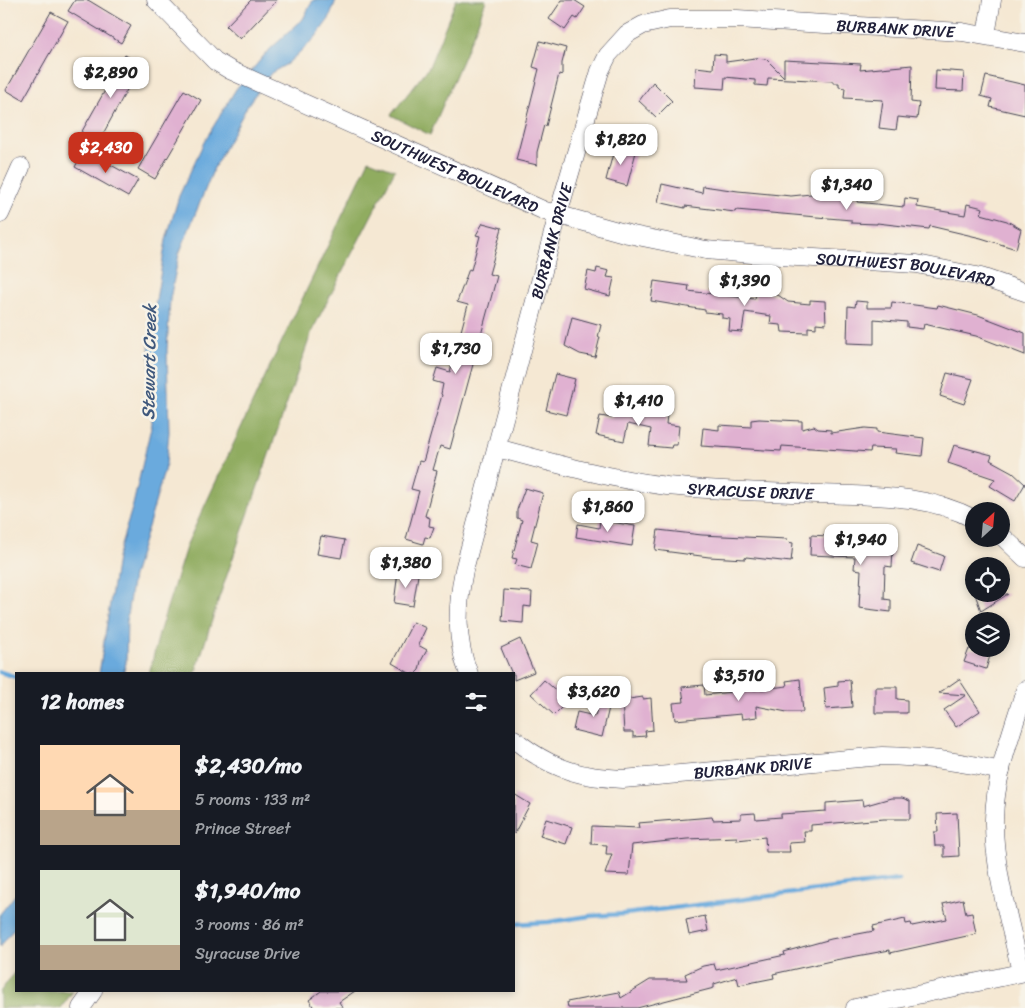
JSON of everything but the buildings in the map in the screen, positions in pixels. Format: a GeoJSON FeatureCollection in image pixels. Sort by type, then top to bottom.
{"type":"FeatureCollection","features":[{"type":"Feature","properties":{"kind":"street","name":"SOUTHWEST BOULEVARD"},"geometry":{"type":"LineString","coordinates":[[156,0],[215,61],[230,70],[545,211],[636,236],[706,250],[917,264],[981,278],[1025,292]]}},
{"type":"Feature","properties":{"kind":"street"},"geometry":{"type":"LineString","coordinates":[[986,35],[992,0]]}},
{"type":"Feature","properties":{"kind":"street","name":"BURBANK DRIVE"},"geometry":{"type":"LineString","coordinates":[[468,672],[461,651],[458,625],[459,597],[464,570],[558,214],[600,71],[614,47],[627,34],[643,25],[670,19],[737,19],[962,32],[1025,43]]}},
{"type":"Feature","properties":{"kind":"street"},"geometry":{"type":"LineString","coordinates":[[0,214],[21,167]]}},
{"type":"Feature","properties":{"kind":"street","name":"SYRACUSE DRIVE"},"geometry":{"type":"LineString","coordinates":[[497,448],[568,467],[666,486],[728,491],[893,497],[939,505],[965,515]]}},
{"type":"Feature","properties":{"kind":"street"},"geometry":{"type":"LineString","coordinates":[[1010,544],[1025,558]]}},
{"type":"Feature","properties":{"kind":"street"},"geometry":{"type":"LineString","coordinates":[[855,1008],[1023,972],[1003,890],[995,843],[994,819],[1001,771],[1025,690]]}},
{"type":"Feature","properties":{"kind":"street","name":"BURBANK DRIVE"},"geometry":{"type":"LineString","coordinates":[[515,740],[543,759],[567,770],[591,776],[623,779],[882,756],[924,757],[963,762],[1001,771]]}},
{"type":"Feature","properties":{"kind":"street"},"geometry":{"type":"LineString","coordinates":[[81,1008],[92,992]]}},
{"type":"Feature","properties":{"kind":"green space"},"geometry":{"type":"Polygon","coordinates":[[[456,0],[486,0],[430,135],[391,115],[429,67],[456,0]]]}},
{"type":"Feature","properties":{"kind":"green space"},"geometry":{"type":"Polygon","coordinates":[[[369,160],[395,170],[312,331],[219,598],[196,672],[150,672],[160,630],[187,544],[369,160]]]}},
{"type":"Feature","properties":{"kind":"green space"},"geometry":{"type":"Polygon","coordinates":[[[15,971],[15,992],[72,992],[61,1008],[0,1008],[0,992],[15,971]]]}},
{"type":"Feature","properties":{"kind":"water"},"geometry":{"type":"Polygon","coordinates":[[[313,0],[336,0],[329,19],[315,38],[287,64],[271,73],[249,103],[214,168],[179,254],[170,299],[167,350],[169,432],[166,464],[133,576],[127,616],[126,663],[124,672],[99,672],[117,558],[133,505],[152,423],[149,342],[166,240],[179,196],[204,142],[236,89],[267,52],[303,19],[313,0]]]}},
{"type":"Feature","properties":{"kind":"water"},"geometry":{"type":"Polygon","coordinates":[[[15,895],[15,927],[0,947],[0,914],[15,895]]]}},
{"type":"Feature","properties":{"kind":"waterway"},"geometry":{"type":"LineString","coordinates":[[0,672],[15,677]]}},
{"type":"Feature","properties":{"kind":"waterway"},"geometry":{"type":"LineString","coordinates":[[515,924],[625,914],[899,880]]}},
{"type":"Feature","properties":{"kind":"water label","name":"Stewart Creek"},"geometry":{"type":"Point","coordinates":[149,362]}}]}
